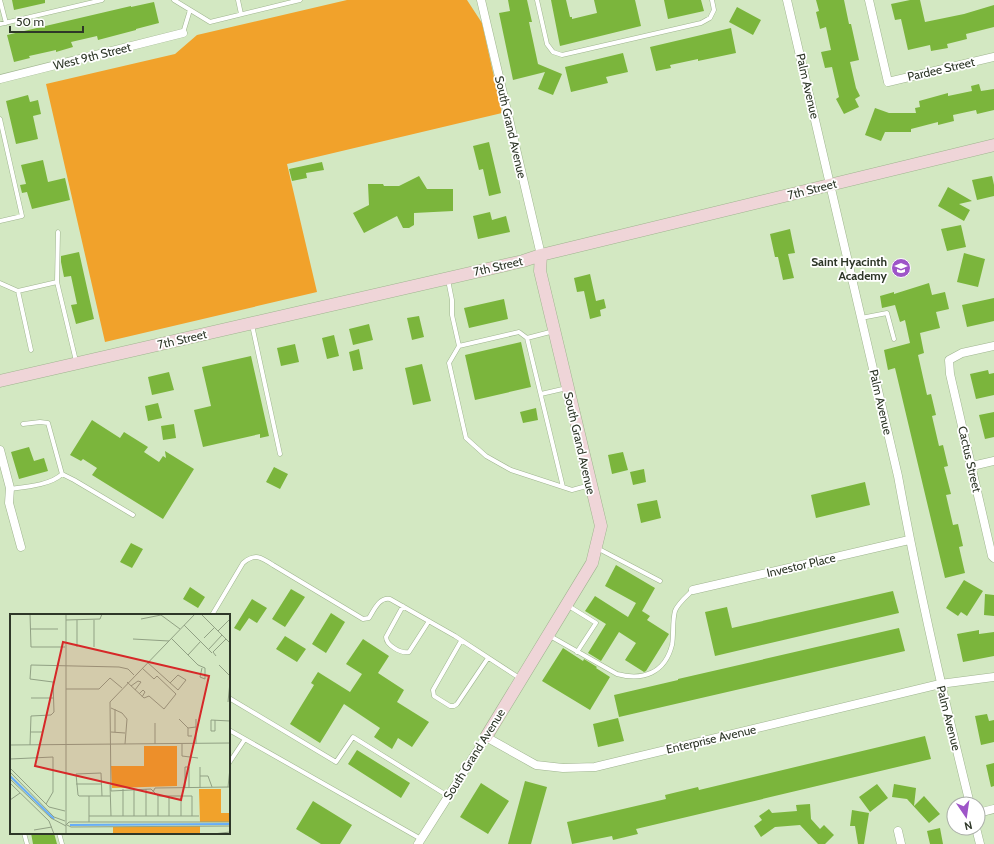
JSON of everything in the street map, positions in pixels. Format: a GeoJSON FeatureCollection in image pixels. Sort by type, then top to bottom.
{"type":"FeatureCollection","features":[{"type":"Feature","properties":{"kind":"street","name":"South Grand Avenue"},"geometry":{"type":"LineString","coordinates":[[420,842],[592,563],[601,526],[540,270],[541,255],[481,0]]}},
{"type":"Feature","properties":{"kind":"street","name":"Palm Avenue"},"geometry":{"type":"LineString","coordinates":[[787,0],[898,476],[909,540],[940,684],[968,796]]}},
{"type":"Feature","properties":{"kind":"street","name":"Pardee Street"},"geometry":{"type":"LineString","coordinates":[[869,0],[888,82],[994,57]]}},
{"type":"Feature","properties":{"kind":"street","name":"West 9th Street"},"geometry":{"type":"LineString","coordinates":[[0,79],[183,33]]}},
{"type":"Feature","properties":{"kind":"street","name":"7th Street"},"geometry":{"type":"LineString","coordinates":[[0,381],[523,261],[541,255],[994,145]]}},
{"type":"Feature","properties":{"kind":"street","name":"Cactus Street"},"geometry":{"type":"LineString","coordinates":[[994,346],[962,353],[949,360],[950,374],[992,556],[994,558]]}},
{"type":"Feature","properties":{"kind":"street"},"geometry":{"type":"LineString","coordinates":[[0,450],[10,489],[9,503],[21,547]]}},
{"type":"Feature","properties":{"kind":"street"},"geometry":{"type":"LineString","coordinates":[[972,466],[994,461]]}},
{"type":"Feature","properties":{"kind":"street","name":"Investor Place"},"geometry":{"type":"LineString","coordinates":[[693,590],[909,540]]}},
{"type":"Feature","properties":{"kind":"street","name":"Enterprise Avenue"},"geometry":{"type":"LineString","coordinates":[[486,737],[536,765],[563,768],[595,767],[940,684],[994,677]]}},
{"type":"Feature","properties":{"kind":"street"},"geometry":{"type":"LineString","coordinates":[[898,831],[901,844]]}},
{"type":"Feature","properties":{"kind":"lane"},"geometry":{"type":"LineString","coordinates":[[0,0],[6,23]]}},
{"type":"Feature","properties":{"kind":"lane"},"geometry":{"type":"LineString","coordinates":[[79,0],[80,5]]}},
{"type":"Feature","properties":{"kind":"lane"},"geometry":{"type":"LineString","coordinates":[[0,24],[102,0]]}},
{"type":"Feature","properties":{"kind":"lane"},"geometry":{"type":"LineString","coordinates":[[174,0],[210,22],[300,0]]}},
{"type":"Feature","properties":{"kind":"lane"},"geometry":{"type":"LineString","coordinates":[[238,0],[241,14]]}},
{"type":"Feature","properties":{"kind":"lane"},"geometry":{"type":"LineString","coordinates":[[537,0],[547,44],[553,52],[562,55],[702,23],[710,18],[714,10],[712,0]]}},
{"type":"Feature","properties":{"kind":"lane"},"geometry":{"type":"LineString","coordinates":[[183,33],[190,10]]}},
{"type":"Feature","properties":{"kind":"lane"},"geometry":{"type":"LineString","coordinates":[[0,119],[22,216],[0,221]]}},
{"type":"Feature","properties":{"kind":"lane"},"geometry":{"type":"LineString","coordinates":[[58,232],[57,282],[76,364]]}},
{"type":"Feature","properties":{"kind":"lane"},"geometry":{"type":"LineString","coordinates":[[448,278],[452,300],[452,315],[459,346],[449,363],[466,438],[486,456],[511,470],[572,490],[590,485]]}},
{"type":"Feature","properties":{"kind":"lane"},"geometry":{"type":"LineString","coordinates":[[0,283],[18,291],[57,282]]}},
{"type":"Feature","properties":{"kind":"lane"},"geometry":{"type":"LineString","coordinates":[[18,291],[31,350]]}},
{"type":"Feature","properties":{"kind":"lane"},"geometry":{"type":"LineString","coordinates":[[862,318],[887,313],[894,339]]}},
{"type":"Feature","properties":{"kind":"lane"},"geometry":{"type":"LineString","coordinates":[[251,323],[280,454]]}},
{"type":"Feature","properties":{"kind":"lane"},"geometry":{"type":"LineString","coordinates":[[527,338],[554,331]]}},
{"type":"Feature","properties":{"kind":"lane"},"geometry":{"type":"LineString","coordinates":[[459,346],[519,332],[527,338],[563,487]]}},
{"type":"Feature","properties":{"kind":"lane"},"geometry":{"type":"LineString","coordinates":[[541,394],[567,388]]}},
{"type":"Feature","properties":{"kind":"lane"},"geometry":{"type":"LineString","coordinates":[[23,424],[40,422],[48,423],[62,474],[133,515]]}},
{"type":"Feature","properties":{"kind":"lane"},"geometry":{"type":"LineString","coordinates":[[10,489],[26,487],[56,479],[62,474]]}},
{"type":"Feature","properties":{"kind":"lane"},"geometry":{"type":"LineString","coordinates":[[596,547],[660,581]]}},
{"type":"Feature","properties":{"kind":"lane"},"geometry":{"type":"LineString","coordinates":[[213,614],[243,563],[249,558],[255,557],[264,559],[273,566],[363,619],[369,618],[379,602],[385,598],[390,599],[462,641],[521,679]]}},
{"type":"Feature","properties":{"kind":"lane"},"geometry":{"type":"LineString","coordinates":[[548,635],[617,674],[626,677],[640,677],[655,672],[663,664],[672,646],[675,612],[679,605],[693,590]]}},
{"type":"Feature","properties":{"kind":"lane"},"geometry":{"type":"LineString","coordinates":[[566,605],[596,623],[577,652]]}},
{"type":"Feature","properties":{"kind":"lane"},"geometry":{"type":"LineString","coordinates":[[404,606],[386,636],[386,640],[389,644],[403,653],[409,652],[429,622]]}},
{"type":"Feature","properties":{"kind":"lane"},"geometry":{"type":"LineString","coordinates":[[462,641],[433,690],[432,693],[435,697],[450,706],[457,704],[488,658]]}},
{"type":"Feature","properties":{"kind":"lane"},"geometry":{"type":"LineString","coordinates":[[230,699],[336,762],[354,737],[448,796]]}},
{"type":"Feature","properties":{"kind":"lane"},"geometry":{"type":"LineString","coordinates":[[230,731],[420,842]]}},
{"type":"Feature","properties":{"kind":"lane"},"geometry":{"type":"LineString","coordinates":[[230,762],[245,739]]}},
{"type":"Feature","properties":{"kind":"lane"},"geometry":{"type":"LineString","coordinates":[[24,834],[27,844]]}},
{"type":"Feature","properties":{"kind":"lane"},"geometry":{"type":"LineString","coordinates":[[59,834],[62,844]]}},
{"type":"Feature","properties":{"kind":"shaded area"},"geometry":{"type":"Polygon","coordinates":[[[347,0],[467,0],[482,23],[502,113],[287,164],[317,292],[105,342],[46,84],[175,54],[197,35],[347,0]]]}},
{"type":"Feature","properties":{"kind":"building"},"geometry":{"type":"Polygon","coordinates":[[[12,0],[45,0],[45,3],[14,10],[12,0]]]}},
{"type":"Feature","properties":{"kind":"building"},"geometry":{"type":"Polygon","coordinates":[[[508,0],[527,0],[532,22],[529,22],[538,64],[562,74],[553,95],[538,89],[545,72],[513,80],[499,13],[510,11],[508,0]]]}},
{"type":"Feature","properties":{"kind":"building"},"geometry":{"type":"Polygon","coordinates":[[[551,0],[566,0],[570,17],[572,17],[572,19],[597,13],[594,0],[635,0],[641,26],[560,46],[551,0]]]}},
{"type":"Feature","properties":{"kind":"building"},"geometry":{"type":"Polygon","coordinates":[[[664,0],[701,0],[704,11],[668,19],[664,0]]]}},
{"type":"Feature","properties":{"kind":"building"},"geometry":{"type":"Polygon","coordinates":[[[816,0],[844,0],[849,24],[851,24],[859,60],[850,62],[856,88],[860,96],[855,99],[859,107],[844,114],[836,99],[839,97],[832,67],[825,68],[821,52],[831,50],[826,27],[820,29],[816,12],[819,11],[816,0]]]}},
{"type":"Feature","properties":{"kind":"building"},"geometry":{"type":"Polygon","coordinates":[[[910,0],[920,0],[925,22],[964,14],[994,5],[994,27],[966,34],[967,39],[947,44],[948,48],[931,51],[930,45],[908,50],[901,19],[895,20],[891,4],[910,0]]]}},
{"type":"Feature","properties":{"kind":"building"},"geometry":{"type":"Polygon","coordinates":[[[154,2],[159,23],[98,40],[97,36],[71,42],[73,47],[56,52],[56,50],[29,56],[30,58],[14,62],[7,35],[154,2]]]}},
{"type":"Feature","properties":{"kind":"building"},"geometry":{"type":"Polygon","coordinates":[[[737,7],[761,20],[753,35],[729,22],[737,7]]]}},
{"type":"Feature","properties":{"kind":"building"},"geometry":{"type":"Polygon","coordinates":[[[731,28],[736,53],[670,65],[671,68],[656,71],[650,47],[731,28]]]}},
{"type":"Feature","properties":{"kind":"building"},"geometry":{"type":"Polygon","coordinates":[[[623,53],[628,72],[606,77],[608,83],[571,92],[565,67],[623,53]]]}},
{"type":"Feature","properties":{"kind":"building"},"geometry":{"type":"Polygon","coordinates":[[[979,84],[981,91],[994,89],[994,110],[977,114],[976,110],[953,115],[954,121],[938,125],[938,122],[911,129],[911,132],[885,132],[881,141],[865,135],[875,108],[889,113],[916,113],[915,108],[920,107],[919,101],[948,93],[948,96],[972,91],[971,86],[979,84]]]}},
{"type":"Feature","properties":{"kind":"building"},"geometry":{"type":"Polygon","coordinates":[[[28,95],[30,102],[38,100],[41,114],[33,116],[38,139],[16,144],[6,101],[28,95]]]}},
{"type":"Feature","properties":{"kind":"building"},"geometry":{"type":"Polygon","coordinates":[[[489,142],[501,193],[489,196],[483,169],[479,170],[473,146],[489,142]]]}},
{"type":"Feature","properties":{"kind":"building"},"geometry":{"type":"Polygon","coordinates":[[[43,160],[48,182],[65,178],[70,200],[32,209],[27,192],[22,193],[20,185],[26,184],[21,165],[43,160]]]}},
{"type":"Feature","properties":{"kind":"building"},"geometry":{"type":"Polygon","coordinates":[[[322,162],[324,170],[306,173],[307,178],[292,181],[289,169],[322,162]]]}},
{"type":"Feature","properties":{"kind":"building"},"geometry":{"type":"Polygon","coordinates":[[[419,176],[427,189],[453,189],[453,211],[414,213],[414,225],[409,228],[403,228],[397,216],[364,233],[353,213],[369,205],[368,184],[399,186],[419,176]]]}},
{"type":"Feature","properties":{"kind":"building"},"geometry":{"type":"Polygon","coordinates":[[[992,176],[994,196],[977,200],[972,180],[992,176]]]}},
{"type":"Feature","properties":{"kind":"building"},"geometry":{"type":"Polygon","coordinates":[[[948,187],[972,201],[959,204],[970,210],[964,221],[938,206],[948,187]]]}},
{"type":"Feature","properties":{"kind":"building"},"geometry":{"type":"Polygon","coordinates":[[[490,212],[492,220],[506,216],[510,232],[478,239],[473,216],[490,212]]]}},
{"type":"Feature","properties":{"kind":"building"},"geometry":{"type":"Polygon","coordinates":[[[961,225],[966,247],[947,251],[941,229],[961,225]]]}},
{"type":"Feature","properties":{"kind":"building"},"geometry":{"type":"Polygon","coordinates":[[[790,229],[795,253],[788,254],[794,278],[783,280],[778,257],[775,257],[770,234],[790,229]]]}},
{"type":"Feature","properties":{"kind":"building"},"geometry":{"type":"Polygon","coordinates":[[[79,252],[94,319],[76,324],[71,305],[77,304],[71,276],[64,277],[61,256],[79,252]]]}},
{"type":"Feature","properties":{"kind":"building"},"geometry":{"type":"Polygon","coordinates":[[[964,253],[985,259],[978,287],[957,282],[964,253]]]}},
{"type":"Feature","properties":{"kind":"building"},"geometry":{"type":"Polygon","coordinates":[[[590,274],[596,301],[604,299],[606,308],[600,310],[601,316],[590,319],[584,291],[577,292],[574,278],[590,274]]]}},
{"type":"Feature","properties":{"kind":"building"},"geometry":{"type":"Polygon","coordinates":[[[929,283],[932,295],[945,292],[949,309],[936,312],[940,328],[920,333],[924,353],[918,355],[927,395],[931,394],[936,415],[932,416],[939,446],[943,445],[948,466],[944,467],[951,494],[946,495],[953,525],[958,524],[963,546],[959,547],[965,573],[945,578],[895,368],[888,370],[884,350],[910,343],[905,320],[900,322],[895,305],[882,308],[880,296],[894,292],[894,294],[929,283]]]}},
{"type":"Feature","properties":{"kind":"building"},"geometry":{"type":"Polygon","coordinates":[[[994,298],[994,321],[967,327],[962,305],[994,298]]]}},
{"type":"Feature","properties":{"kind":"building"},"geometry":{"type":"Polygon","coordinates":[[[504,299],[508,319],[469,328],[464,308],[504,299]]]}},
{"type":"Feature","properties":{"kind":"building"},"geometry":{"type":"Polygon","coordinates":[[[419,316],[424,337],[412,340],[407,318],[419,316]]]}},
{"type":"Feature","properties":{"kind":"building"},"geometry":{"type":"Polygon","coordinates":[[[369,324],[373,340],[353,345],[349,329],[369,324]]]}},
{"type":"Feature","properties":{"kind":"building"},"geometry":{"type":"Polygon","coordinates":[[[334,335],[339,356],[327,359],[322,338],[334,335]]]}},
{"type":"Feature","properties":{"kind":"building"},"geometry":{"type":"Polygon","coordinates":[[[521,342],[531,387],[475,400],[465,355],[521,342]]]}},
{"type":"Feature","properties":{"kind":"building"},"geometry":{"type":"Polygon","coordinates":[[[295,344],[299,362],[281,366],[277,348],[295,344]]]}},
{"type":"Feature","properties":{"kind":"building"},"geometry":{"type":"Polygon","coordinates":[[[359,349],[363,369],[353,371],[349,352],[359,349]]]}},
{"type":"Feature","properties":{"kind":"building"},"geometry":{"type":"Polygon","coordinates":[[[251,356],[269,436],[260,438],[260,434],[203,447],[194,410],[211,406],[202,367],[251,356]]]}},
{"type":"Feature","properties":{"kind":"building"},"geometry":{"type":"Polygon","coordinates":[[[422,364],[431,401],[413,405],[405,368],[422,364]]]}},
{"type":"Feature","properties":{"kind":"building"},"geometry":{"type":"Polygon","coordinates":[[[988,370],[989,374],[994,373],[994,395],[976,399],[970,374],[988,370]]]}},
{"type":"Feature","properties":{"kind":"building"},"geometry":{"type":"Polygon","coordinates":[[[169,372],[174,390],[152,395],[148,377],[169,372]]]}},
{"type":"Feature","properties":{"kind":"building"},"geometry":{"type":"Polygon","coordinates":[[[158,403],[162,418],[148,421],[145,406],[158,403]]]}},
{"type":"Feature","properties":{"kind":"building"},"geometry":{"type":"Polygon","coordinates":[[[536,408],[538,420],[523,423],[520,412],[536,408]]]}},
{"type":"Feature","properties":{"kind":"building"},"geometry":{"type":"Polygon","coordinates":[[[994,412],[994,437],[985,439],[979,415],[994,412]]]}},
{"type":"Feature","properties":{"kind":"building"},"geometry":{"type":"Polygon","coordinates":[[[92,420],[120,438],[124,432],[148,447],[144,452],[159,462],[163,456],[166,458],[165,451],[194,469],[163,519],[92,475],[97,468],[83,459],[81,461],[70,455],[92,420]]]}},
{"type":"Feature","properties":{"kind":"building"},"geometry":{"type":"Polygon","coordinates":[[[174,424],[176,438],[163,440],[161,426],[174,424]]]}},
{"type":"Feature","properties":{"kind":"building"},"geometry":{"type":"Polygon","coordinates":[[[29,447],[34,461],[44,458],[48,471],[19,479],[11,452],[29,447]]]}},
{"type":"Feature","properties":{"kind":"building"},"geometry":{"type":"Polygon","coordinates":[[[623,452],[628,470],[612,474],[608,455],[623,452]]]}},
{"type":"Feature","properties":{"kind":"building"},"geometry":{"type":"Polygon","coordinates":[[[274,467],[288,474],[280,489],[266,482],[274,467]]]}},
{"type":"Feature","properties":{"kind":"building"},"geometry":{"type":"Polygon","coordinates":[[[644,469],[646,482],[633,485],[630,472],[644,469]]]}},
{"type":"Feature","properties":{"kind":"building"},"geometry":{"type":"Polygon","coordinates":[[[865,482],[870,505],[816,518],[811,495],[865,482]]]}},
{"type":"Feature","properties":{"kind":"building"},"geometry":{"type":"Polygon","coordinates":[[[657,500],[661,518],[641,523],[637,504],[657,500]]]}},
{"type":"Feature","properties":{"kind":"building"},"geometry":{"type":"Polygon","coordinates":[[[131,543],[143,549],[132,568],[120,562],[131,543]]]}},
{"type":"Feature","properties":{"kind":"building"},"geometry":{"type":"Polygon","coordinates":[[[616,565],[655,588],[642,611],[650,616],[647,620],[669,634],[644,672],[625,660],[636,643],[619,632],[601,661],[588,653],[606,624],[585,611],[595,596],[628,617],[636,603],[605,586],[616,565]]]}},
{"type":"Feature","properties":{"kind":"building"},"geometry":{"type":"Polygon","coordinates":[[[964,580],[983,591],[967,616],[961,612],[958,616],[946,608],[964,580]]]}},
{"type":"Feature","properties":{"kind":"building"},"geometry":{"type":"Polygon","coordinates":[[[190,587],[205,597],[198,608],[183,599],[190,587]]]}},
{"type":"Feature","properties":{"kind":"building"},"geometry":{"type":"Polygon","coordinates":[[[291,589],[305,597],[285,627],[272,619],[291,589]]]}},
{"type":"Feature","properties":{"kind":"building"},"geometry":{"type":"Polygon","coordinates":[[[893,591],[899,613],[715,656],[705,612],[727,607],[732,628],[893,591]]]}},
{"type":"Feature","properties":{"kind":"building"},"geometry":{"type":"Polygon","coordinates":[[[985,594],[994,595],[994,616],[984,615],[985,594]]]}},
{"type":"Feature","properties":{"kind":"building"},"geometry":{"type":"Polygon","coordinates":[[[252,599],[267,608],[257,623],[249,618],[240,631],[234,628],[252,599]]]}},
{"type":"Feature","properties":{"kind":"building"},"geometry":{"type":"Polygon","coordinates":[[[331,613],[345,622],[326,653],[312,644],[331,613]]]}},
{"type":"Feature","properties":{"kind":"building"},"geometry":{"type":"Polygon","coordinates":[[[899,628],[905,651],[619,717],[614,695],[899,628]]]}},
{"type":"Feature","properties":{"kind":"building"},"geometry":{"type":"Polygon","coordinates":[[[979,630],[979,634],[994,632],[994,656],[963,662],[957,634],[979,630]]]}},
{"type":"Feature","properties":{"kind":"building"},"geometry":{"type":"Polygon","coordinates":[[[285,636],[306,649],[297,662],[276,649],[285,636]]]}},
{"type":"Feature","properties":{"kind":"building"},"geometry":{"type":"Polygon","coordinates":[[[363,639],[389,656],[378,673],[404,690],[397,702],[429,722],[412,747],[398,738],[392,749],[374,737],[380,728],[344,704],[320,743],[290,724],[314,685],[311,683],[318,672],[350,692],[362,674],[346,664],[363,639]]]}},
{"type":"Feature","properties":{"kind":"building"},"geometry":{"type":"Polygon","coordinates":[[[563,648],[583,661],[584,659],[597,667],[596,668],[610,677],[590,710],[542,681],[563,648]]]}},
{"type":"Feature","properties":{"kind":"building"},"geometry":{"type":"Polygon","coordinates":[[[987,714],[989,721],[994,720],[994,742],[981,745],[975,716],[987,714]]]}},
{"type":"Feature","properties":{"kind":"building"},"geometry":{"type":"Polygon","coordinates":[[[618,718],[624,741],[598,747],[593,724],[618,718]]]}},
{"type":"Feature","properties":{"kind":"building"},"geometry":{"type":"Polygon","coordinates":[[[925,736],[931,759],[636,829],[638,834],[613,840],[612,836],[572,844],[567,822],[666,799],[665,795],[698,787],[699,790],[925,736]]]}},
{"type":"Feature","properties":{"kind":"building"},"geometry":{"type":"Polygon","coordinates":[[[357,750],[410,783],[401,798],[348,764],[357,750]]]}},
{"type":"Feature","properties":{"kind":"building"},"geometry":{"type":"Polygon","coordinates":[[[994,763],[994,786],[991,787],[986,765],[994,763]]]}},
{"type":"Feature","properties":{"kind":"building"},"geometry":{"type":"Polygon","coordinates":[[[525,781],[547,787],[531,844],[508,844],[525,781]]]}},
{"type":"Feature","properties":{"kind":"building"},"geometry":{"type":"Polygon","coordinates":[[[481,783],[509,801],[488,834],[460,817],[481,783]]]}},
{"type":"Feature","properties":{"kind":"building"},"geometry":{"type":"Polygon","coordinates":[[[877,784],[888,798],[870,812],[859,797],[877,784]]]}},
{"type":"Feature","properties":{"kind":"building"},"geometry":{"type":"Polygon","coordinates":[[[894,784],[916,788],[914,806],[924,796],[940,814],[929,823],[907,799],[892,797],[894,784]]]}},
{"type":"Feature","properties":{"kind":"building"},"geometry":{"type":"Polygon","coordinates":[[[313,801],[352,825],[340,844],[321,844],[296,829],[313,801]]]}},
{"type":"Feature","properties":{"kind":"building"},"geometry":{"type":"Polygon","coordinates":[[[810,804],[811,819],[820,829],[824,825],[834,835],[825,844],[818,844],[800,825],[775,827],[761,837],[754,826],[762,820],[759,816],[769,809],[772,813],[797,811],[796,805],[810,804]]]}},
{"type":"Feature","properties":{"kind":"building"},"geometry":{"type":"Polygon","coordinates":[[[852,810],[869,813],[864,844],[858,844],[855,826],[850,826],[852,810]]]}},
{"type":"Feature","properties":{"kind":"building"},"geometry":{"type":"Polygon","coordinates":[[[940,828],[943,844],[930,844],[927,831],[940,828]]]}},
{"type":"Feature","properties":{"kind":"building"},"geometry":{"type":"Polygon","coordinates":[[[31,834],[54,834],[57,844],[33,844],[31,834]]]}},
{"type":"Feature","properties":{"kind":"place","name":"Saint Hyacinth Academy"},"geometry":{"type":"Point","coordinates":[901,268]}}]}
